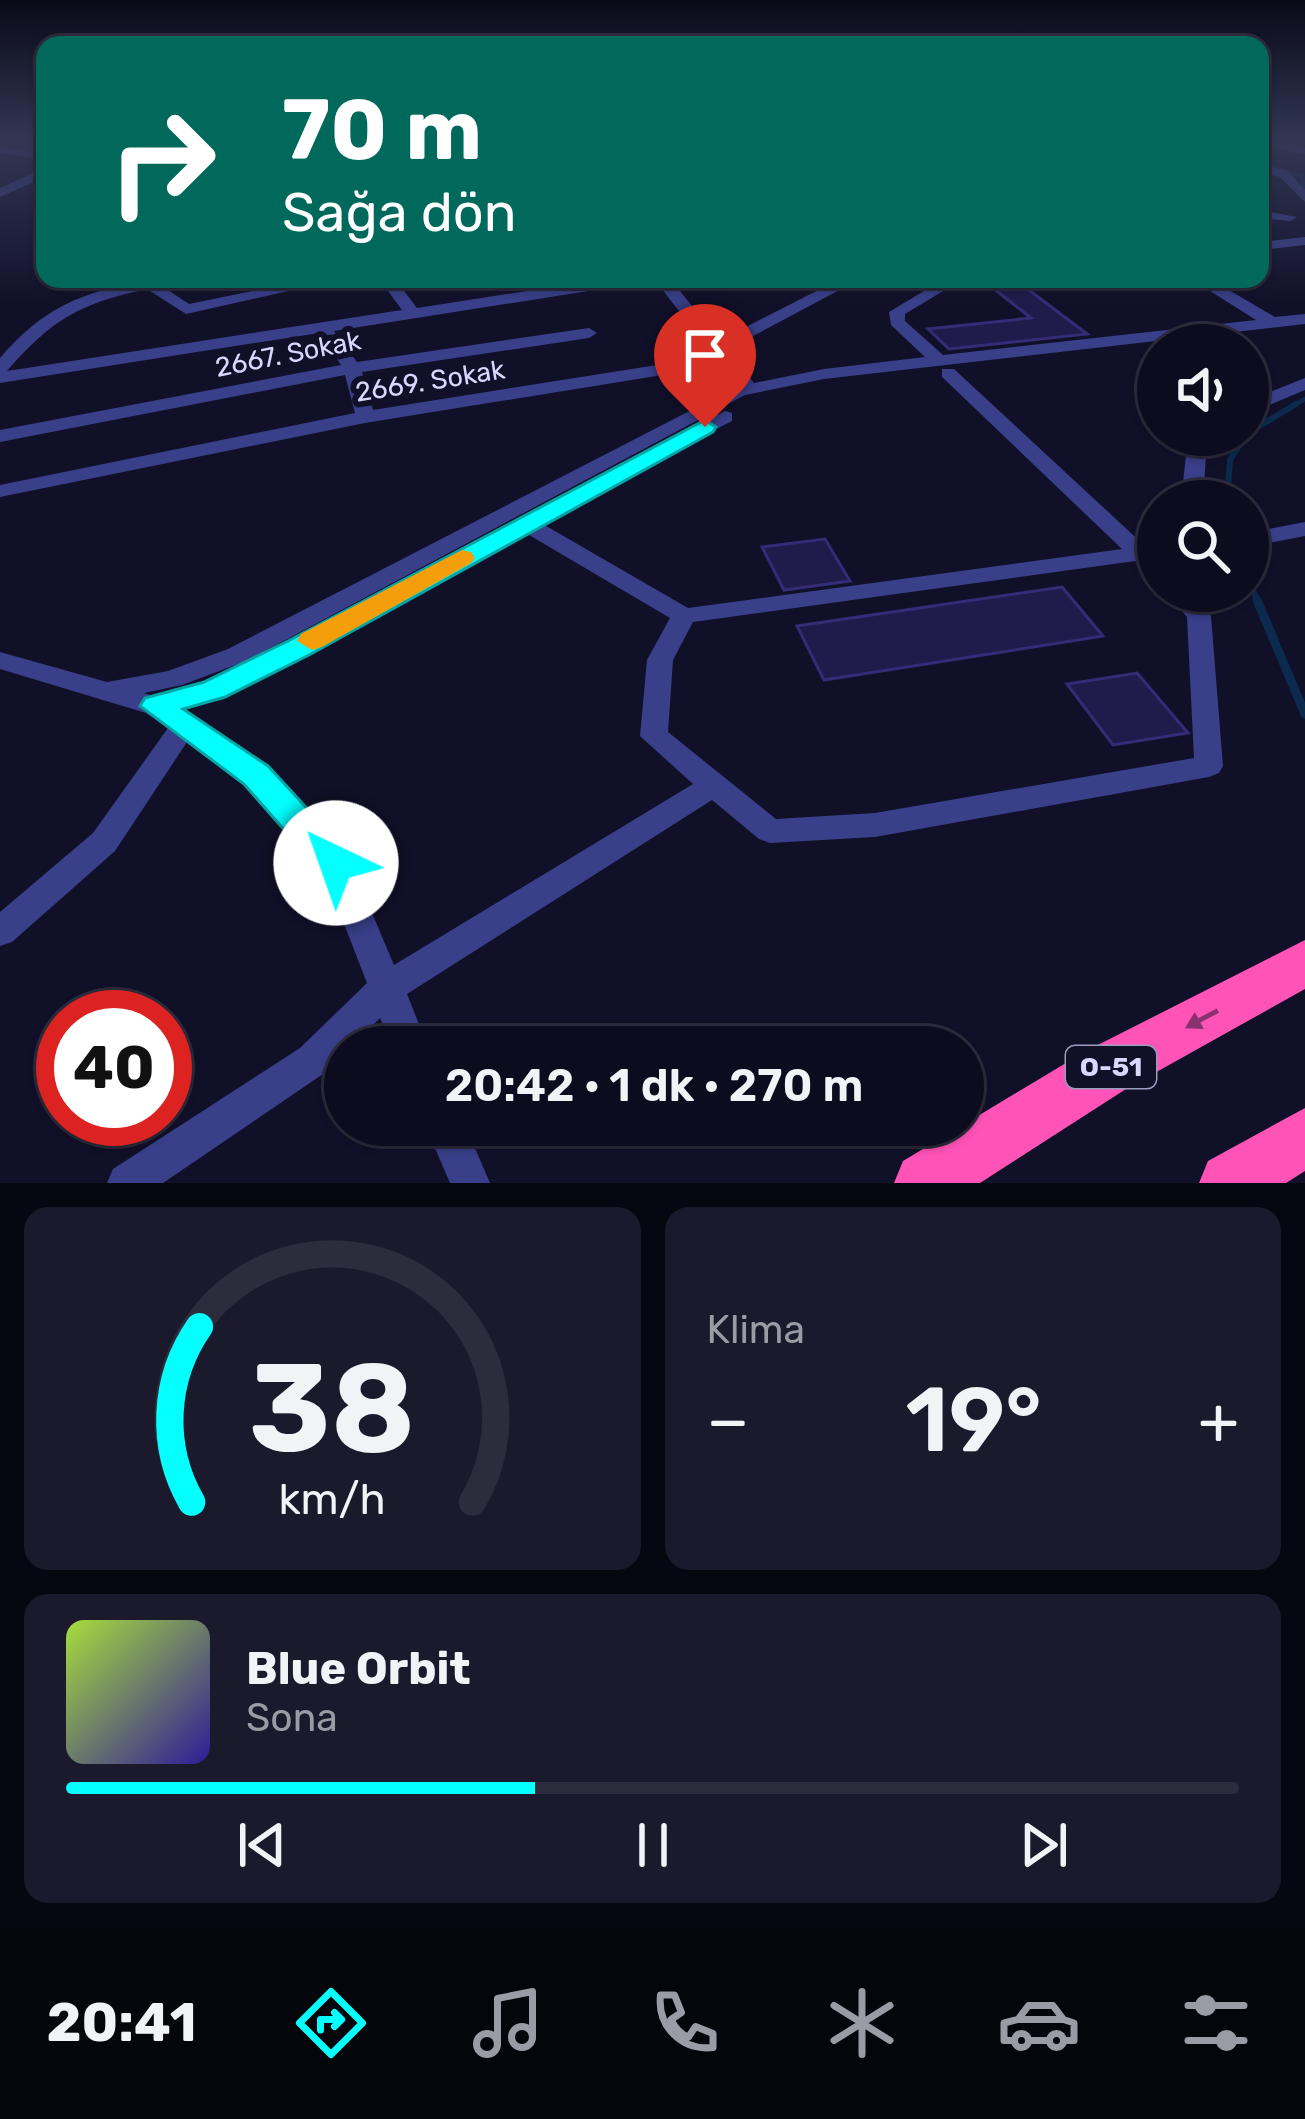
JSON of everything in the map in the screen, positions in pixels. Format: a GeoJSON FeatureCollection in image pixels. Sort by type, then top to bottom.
{"type":"FeatureCollection","features":[{"type":"Feature","properties":{"kind":"highway","name":"O-51"},"geometry":{"type":"LineString","coordinates":[[925,1183],[1106,1070],[1305,963]]}},
{"type":"Feature","properties":{"kind":"highway"},"geometry":{"type":"LineString","coordinates":[[1230,1183],[1305,1137]]}},
{"type":"Feature","properties":{"kind":"street"},"geometry":{"type":"LineString","coordinates":[[1269,215],[1290,217]]}},
{"type":"Feature","properties":{"kind":"street"},"geometry":{"type":"LineString","coordinates":[[1269,245],[1305,241]]}},
{"type":"Feature","properties":{"kind":"street"},"geometry":{"type":"LineString","coordinates":[[0,369],[41,321],[62,308],[135,288]]}},
{"type":"Feature","properties":{"kind":"street"},"geometry":{"type":"LineString","coordinates":[[156,288],[186,309],[290,288]]}},
{"type":"Feature","properties":{"kind":"street"},"geometry":{"type":"LineString","coordinates":[[394,288],[414,315]]}},
{"type":"Feature","properties":{"kind":"street"},"geometry":{"type":"LineString","coordinates":[[0,378],[578,288]]}},
{"type":"Feature","properties":{"kind":"street"},"geometry":{"type":"LineString","coordinates":[[669,288],[749,388]]}},
{"type":"Feature","properties":{"kind":"street","name":"2669. Sokak"},"geometry":{"type":"LineString","coordinates":[[0,491],[365,417],[681,367],[835,288]]}},
{"type":"Feature","properties":{"kind":"street"},"geometry":{"type":"LineString","coordinates":[[939,288],[897,311],[897,322],[1137,543]]}},
{"type":"Feature","properties":{"kind":"street"},"geometry":{"type":"LineString","coordinates":[[1214,288],[1274,323]]}},
{"type":"Feature","properties":{"kind":"street"},"geometry":{"type":"LineString","coordinates":[[156,706],[214,690],[743,407],[802,391],[944,367],[1305,319]]}},
{"type":"Feature","properties":{"kind":"street"},"geometry":{"type":"LineString","coordinates":[[324,329],[352,368],[365,417]]}},
{"type":"Feature","properties":{"kind":"street"},"geometry":{"type":"LineString","coordinates":[[1269,333],[1305,329]]}},
{"type":"Feature","properties":{"kind":"street","name":"2667. Sokak"},"geometry":{"type":"LineString","coordinates":[[0,436],[352,368],[589,333]]}},
{"type":"Feature","properties":{"kind":"street"},"geometry":{"type":"LineString","coordinates":[[107,692],[173,679],[237,655],[749,388],[1137,349]]}},
{"type":"Feature","properties":{"kind":"street"},"geometry":{"type":"LineString","coordinates":[[1269,399],[1305,383]]}},
{"type":"Feature","properties":{"kind":"street"},"geometry":{"type":"LineString","coordinates":[[524,524],[683,616],[1137,560]]}},
{"type":"Feature","properties":{"kind":"street"},"geometry":{"type":"LineString","coordinates":[[1269,536],[1305,529]]}},
{"type":"Feature","properties":{"kind":"street"},"geometry":{"type":"LineString","coordinates":[[683,616],[660,660],[654,736],[770,830],[875,825],[1209,766],[1195,612]]}},
{"type":"Feature","properties":{"kind":"street"},"geometry":{"type":"LineString","coordinates":[[0,660],[156,706],[256,775],[336,863],[401,1026]]}},
{"type":"Feature","properties":{"kind":"street"},"geometry":{"type":"LineString","coordinates":[[0,932],[104,842],[184,725]]}},
{"type":"Feature","properties":{"kind":"street"},"geometry":{"type":"LineString","coordinates":[[127,1183],[313,1060],[385,989],[714,785]]}},
{"type":"Feature","properties":{"kind":"street"},"geometry":{"type":"LineString","coordinates":[[454,1146],[470,1183]]}},
{"type":"Feature","properties":{"kind":"building"},"geometry":{"type":"Polygon","coordinates":[[[993,288],[1026,288],[1087,334],[949,349],[928,329],[1031,318],[993,288]]]}},
{"type":"Feature","properties":{"kind":"building"},"geometry":{"type":"Polygon","coordinates":[[[825,539],[850,581],[784,590],[762,547],[825,539]]]}},
{"type":"Feature","properties":{"kind":"building"},"geometry":{"type":"Polygon","coordinates":[[[1062,587],[1103,636],[824,680],[797,626],[1062,587]]]}},
{"type":"Feature","properties":{"kind":"building"},"geometry":{"type":"Polygon","coordinates":[[[1137,673],[1188,733],[1113,745],[1067,684],[1137,673]]]}},
{"type":"Feature","properties":{"kind":"waterway"},"geometry":{"type":"LineString","coordinates":[[1292,407],[1305,399]]}},
{"type":"Feature","properties":{"kind":"waterway"},"geometry":{"type":"LineString","coordinates":[[1292,407],[1296,404]]}},
{"type":"Feature","properties":{"kind":"waterway"},"geometry":{"type":"LineString","coordinates":[[1269,420],[1292,407]]}},
{"type":"Feature","properties":{"kind":"waterway"},"geometry":{"type":"LineString","coordinates":[[1229,480],[1233,456]]}},
{"type":"Feature","properties":{"kind":"waterway"},"geometry":{"type":"LineString","coordinates":[[1262,612],[1305,714]]}},
{"type":"Feature","properties":{"kind":"slow traffic"},"geometry":{"type":"LineString","coordinates":[[312,641],[462,558]]}},
{"type":"Feature","properties":{"kind":"route"},"geometry":{"type":"LineString","coordinates":[[336,863],[256,775],[156,706],[214,690],[298,648],[705,427]]}}]}
